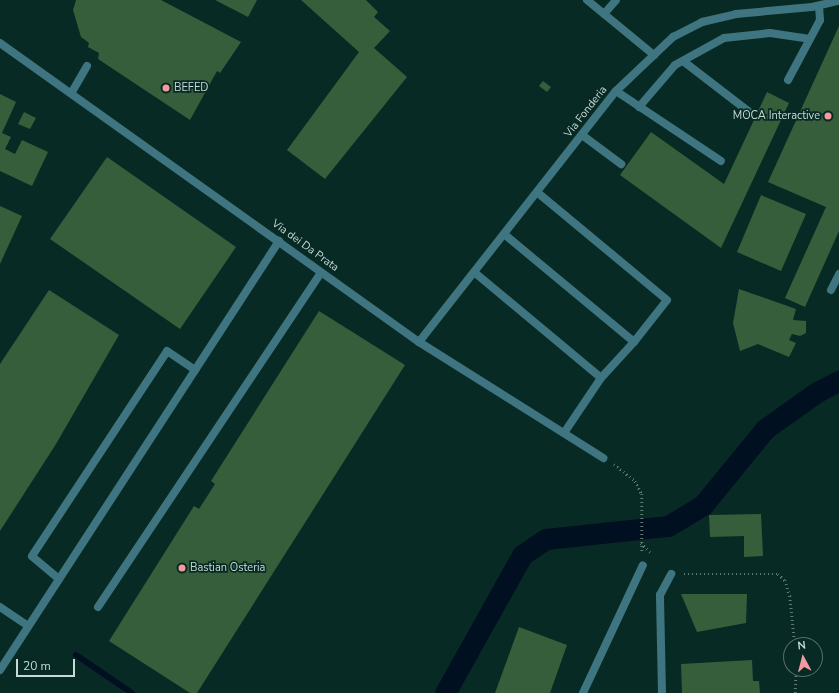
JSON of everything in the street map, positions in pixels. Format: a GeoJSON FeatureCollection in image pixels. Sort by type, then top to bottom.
{"type":"FeatureCollection","features":[{"type":"Feature","properties":{"kind":"street"},"geometry":{"type":"LineString","coordinates":[[588,0],[654,55]]}},
{"type":"Feature","properties":{"kind":"street"},"geometry":{"type":"LineString","coordinates":[[604,14],[616,0]]}},
{"type":"Feature","properties":{"kind":"street","name":"Via Fonderia"},"geometry":{"type":"LineString","coordinates":[[419,342],[616,92],[673,37],[702,22],[736,14],[819,6],[839,1]]}},
{"type":"Feature","properties":{"kind":"street"},"geometry":{"type":"LineString","coordinates":[[788,80],[820,20],[819,6]]}},
{"type":"Feature","properties":{"kind":"street"},"geometry":{"type":"LineString","coordinates":[[639,107],[675,65],[724,38],[770,33],[810,39]]}},
{"type":"Feature","properties":{"kind":"street","name":"Via dei Da Prata"},"geometry":{"type":"LineString","coordinates":[[0,43],[72,92],[419,342],[603,458]]}},
{"type":"Feature","properties":{"kind":"street"},"geometry":{"type":"LineString","coordinates":[[683,61],[748,111]]}},
{"type":"Feature","properties":{"kind":"street"},"geometry":{"type":"LineString","coordinates":[[72,92],[87,66]]}},
{"type":"Feature","properties":{"kind":"street"},"geometry":{"type":"LineString","coordinates":[[616,92],[721,161]]}},
{"type":"Feature","properties":{"kind":"street"},"geometry":{"type":"LineString","coordinates":[[582,135],[621,164]]}},
{"type":"Feature","properties":{"kind":"street"},"geometry":{"type":"LineString","coordinates":[[537,192],[667,300],[634,342],[601,378],[564,433]]}},
{"type":"Feature","properties":{"kind":"street"},"geometry":{"type":"LineString","coordinates":[[504,234],[634,342]]}},
{"type":"Feature","properties":{"kind":"street"},"geometry":{"type":"LineString","coordinates":[[0,670],[279,241]]}},
{"type":"Feature","properties":{"kind":"street"},"geometry":{"type":"LineString","coordinates":[[98,608],[322,272]]}},
{"type":"Feature","properties":{"kind":"street"},"geometry":{"type":"LineString","coordinates":[[474,272],[601,378]]}},
{"type":"Feature","properties":{"kind":"street"},"geometry":{"type":"LineString","coordinates":[[831,290],[839,274]]}},
{"type":"Feature","properties":{"kind":"street"},"geometry":{"type":"LineString","coordinates":[[59,579],[32,556],[167,351],[195,370]]}},
{"type":"Feature","properties":{"kind":"street"},"geometry":{"type":"LineString","coordinates":[[583,693],[643,565]]}},
{"type":"Feature","properties":{"kind":"street"},"geometry":{"type":"LineString","coordinates":[[662,693],[660,595],[671,574]]}},
{"type":"Feature","properties":{"kind":"street"},"geometry":{"type":"LineString","coordinates":[[0,607],[28,626]]}},
{"type":"Feature","properties":{"kind":"path"},"geometry":{"type":"LineString","coordinates":[[603,458],[625,471],[635,481],[643,501],[642,538]]}},
{"type":"Feature","properties":{"kind":"path"},"geometry":{"type":"LineString","coordinates":[[671,574],[778,574],[785,580],[790,596],[794,637]]}},
{"type":"Feature","properties":{"kind":"path"},"geometry":{"type":"LineString","coordinates":[[795,693],[796,677]]}},
{"type":"Feature","properties":{"kind":"building"},"geometry":{"type":"Polygon","coordinates":[[[76,0],[161,0],[241,42],[220,73],[217,71],[190,120],[98,59],[99,53],[88,47],[89,43],[81,37],[73,10],[76,0]]]}},
{"type":"Feature","properties":{"kind":"building"},"geometry":{"type":"Polygon","coordinates":[[[215,0],[257,0],[248,17],[215,0]]]}},
{"type":"Feature","properties":{"kind":"building"},"geometry":{"type":"Polygon","coordinates":[[[301,0],[366,0],[378,12],[374,17],[390,31],[374,48],[407,77],[325,179],[287,150],[359,52],[301,0]]]}},
{"type":"Feature","properties":{"kind":"building"},"geometry":{"type":"Polygon","coordinates":[[[839,26],[839,231],[805,307],[785,298],[826,207],[768,182],[839,26]]]}},
{"type":"Feature","properties":{"kind":"building"},"geometry":{"type":"Polygon","coordinates":[[[543,81],[551,87],[547,92],[539,86],[543,81]]]}},
{"type":"Feature","properties":{"kind":"building"},"geometry":{"type":"Polygon","coordinates":[[[767,92],[789,103],[721,248],[620,175],[651,132],[724,184],[767,92]]]}},
{"type":"Feature","properties":{"kind":"building"},"geometry":{"type":"Polygon","coordinates":[[[0,94],[16,102],[2,133],[11,137],[5,149],[15,154],[22,140],[48,152],[32,186],[0,171],[0,94]]]}},
{"type":"Feature","properties":{"kind":"building"},"geometry":{"type":"Polygon","coordinates":[[[24,112],[36,118],[30,129],[18,124],[24,112]]]}},
{"type":"Feature","properties":{"kind":"building"},"geometry":{"type":"Polygon","coordinates":[[[107,157],[236,247],[180,329],[50,239],[107,157]]]}},
{"type":"Feature","properties":{"kind":"building"},"geometry":{"type":"Polygon","coordinates":[[[761,195],[806,214],[781,271],[737,252],[761,195]]]}},
{"type":"Feature","properties":{"kind":"building"},"geometry":{"type":"Polygon","coordinates":[[[0,206],[22,216],[0,264],[0,206]]]}},
{"type":"Feature","properties":{"kind":"building"},"geometry":{"type":"Polygon","coordinates":[[[739,289],[796,309],[793,320],[806,321],[806,333],[800,336],[792,334],[789,340],[796,343],[789,357],[758,344],[740,351],[733,323],[739,289]]]}},
{"type":"Feature","properties":{"kind":"building"},"geometry":{"type":"Polygon","coordinates":[[[49,290],[119,335],[56,444],[0,531],[0,364],[49,290]]]}},
{"type":"Feature","properties":{"kind":"building"},"geometry":{"type":"Polygon","coordinates":[[[319,311],[405,365],[197,693],[190,693],[109,641],[194,506],[199,509],[215,484],[211,481],[319,311]]]}},
{"type":"Feature","properties":{"kind":"building"},"geometry":{"type":"Polygon","coordinates":[[[761,514],[763,556],[744,557],[744,536],[710,537],[709,515],[761,514]]]}},
{"type":"Feature","properties":{"kind":"building"},"geometry":{"type":"Polygon","coordinates":[[[681,594],[747,594],[746,623],[697,632],[681,594]]]}},
{"type":"Feature","properties":{"kind":"building"},"geometry":{"type":"Polygon","coordinates":[[[519,627],[567,645],[550,693],[495,693],[519,627]]]}},
{"type":"Feature","properties":{"kind":"building"},"geometry":{"type":"Polygon","coordinates":[[[752,660],[753,681],[759,681],[760,693],[682,693],[681,664],[752,660]]]}},
{"type":"Feature","properties":{"kind":"waterway"},"geometry":{"type":"LineString","coordinates":[[445,693],[522,555],[546,539],[668,526],[703,505],[765,429],[817,392],[839,381]]}},
{"type":"Feature","properties":{"kind":"waterway"},"geometry":{"type":"LineString","coordinates":[[76,655],[132,693]]}},
{"type":"Feature","properties":{"kind":"place","name":"BEFED"},"geometry":{"type":"Point","coordinates":[166,88]}},
{"type":"Feature","properties":{"kind":"place","name":"MOCA Interactive"},"geometry":{"type":"Point","coordinates":[828,116]}},
{"type":"Feature","properties":{"kind":"place","name":"Bastian Osteria"},"geometry":{"type":"Point","coordinates":[182,568]}}]}
